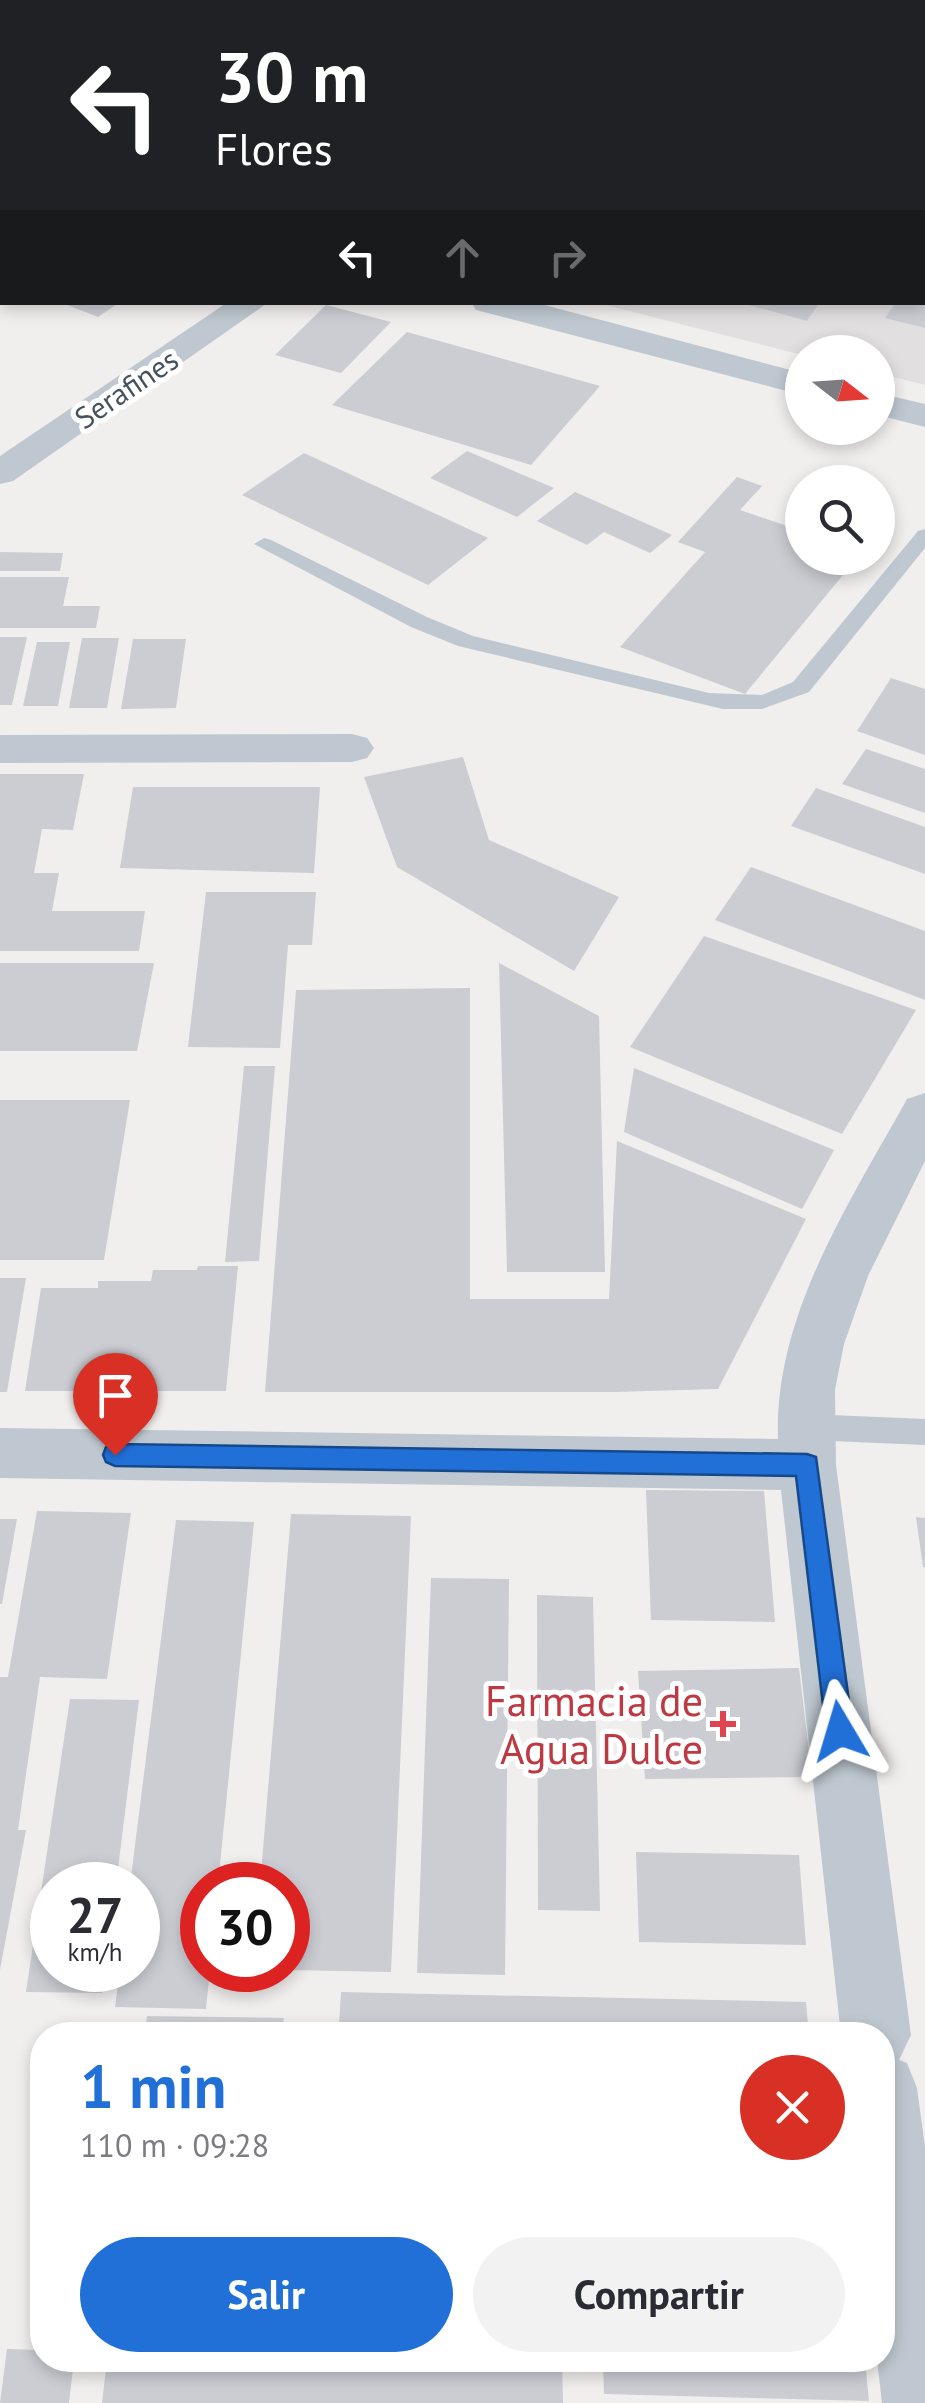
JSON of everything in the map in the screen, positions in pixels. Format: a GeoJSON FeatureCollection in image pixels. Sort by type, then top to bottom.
{"type":"FeatureCollection","features":[{"type":"Feature","properties":{"kind":"street","name":"Serafines"},"geometry":{"type":"LineString","coordinates":[[0,472],[248,305]]}},
{"type":"Feature","properties":{"kind":"street"},"geometry":{"type":"LineString","coordinates":[[500,305],[785,380]]}},
{"type":"Feature","properties":{"kind":"street"},"geometry":{"type":"LineString","coordinates":[[895,408],[925,416]]}},
{"type":"Feature","properties":{"kind":"street"},"geometry":{"type":"LineString","coordinates":[[0,749],[352,748]]}},
{"type":"Feature","properties":{"kind":"street"},"geometry":{"type":"LineString","coordinates":[[874,2022],[807,1446],[807,1384],[821,1325],[849,1254],[925,1113]]}},
{"type":"Feature","properties":{"kind":"street"},"geometry":{"type":"LineString","coordinates":[[0,1453],[807,1446]]}},
{"type":"Feature","properties":{"kind":"street"},"geometry":{"type":"LineString","coordinates":[[895,2196],[920,2403]]}},
{"type":"Feature","properties":{"kind":"lane"},"geometry":{"type":"LineString","coordinates":[[264,544],[419,622],[466,641],[695,698],[760,704],[780,700],[801,687],[925,535]]}},
{"type":"Feature","properties":{"kind":"lane"},"geometry":{"type":"LineString","coordinates":[[807,1446],[925,1432]]}},
{"type":"Feature","properties":{"kind":"shaded area"},"geometry":{"type":"Polygon","coordinates":[[[606,305],[925,305],[925,385],[895,377],[895,335],[785,335],[785,351],[606,305]]]}},
{"type":"Feature","properties":{"kind":"building"},"geometry":{"type":"Polygon","coordinates":[[[68,305],[116,305],[98,317],[68,305]]]}},
{"type":"Feature","properties":{"kind":"building"},"geometry":{"type":"Polygon","coordinates":[[[326,305],[391,322],[341,373],[275,355],[326,305]]]}},
{"type":"Feature","properties":{"kind":"building"},"geometry":{"type":"Polygon","coordinates":[[[749,305],[818,305],[807,321],[749,305]]]}},
{"type":"Feature","properties":{"kind":"building"},"geometry":{"type":"Polygon","coordinates":[[[894,305],[925,305],[925,328],[885,318],[894,305]]]}},
{"type":"Feature","properties":{"kind":"building"},"geometry":{"type":"Polygon","coordinates":[[[407,332],[600,386],[531,465],[332,405],[407,332]]]}},
{"type":"Feature","properties":{"kind":"building"},"geometry":{"type":"Polygon","coordinates":[[[467,451],[554,488],[517,517],[430,478],[467,451]]]}},
{"type":"Feature","properties":{"kind":"building"},"geometry":{"type":"Polygon","coordinates":[[[304,453],[488,538],[428,585],[242,495],[304,453]]]}},
{"type":"Feature","properties":{"kind":"building"},"geometry":{"type":"Polygon","coordinates":[[[737,477],[762,486],[740,510],[785,525],[785,575],[843,575],[745,694],[620,647],[705,552],[678,542],[737,477]]]}},
{"type":"Feature","properties":{"kind":"building"},"geometry":{"type":"Polygon","coordinates":[[[575,492],[672,535],[650,553],[604,532],[587,545],[537,521],[575,492]]]}},
{"type":"Feature","properties":{"kind":"building"},"geometry":{"type":"Polygon","coordinates":[[[0,552],[63,553],[60,571],[0,571],[0,552]]]}},
{"type":"Feature","properties":{"kind":"building"},"geometry":{"type":"Polygon","coordinates":[[[0,577],[69,577],[63,606],[100,606],[96,628],[0,628],[0,577]]]}},
{"type":"Feature","properties":{"kind":"building"},"geometry":{"type":"Polygon","coordinates":[[[0,637],[27,637],[12,705],[0,705],[0,637]]]}},
{"type":"Feature","properties":{"kind":"building"},"geometry":{"type":"Polygon","coordinates":[[[82,638],[119,638],[107,708],[69,708],[82,638]]]}},
{"type":"Feature","properties":{"kind":"building"},"geometry":{"type":"Polygon","coordinates":[[[133,639],[186,639],[176,708],[121,709],[133,639]]]}},
{"type":"Feature","properties":{"kind":"building"},"geometry":{"type":"Polygon","coordinates":[[[37,642],[70,642],[58,706],[23,706],[37,642]]]}},
{"type":"Feature","properties":{"kind":"building"},"geometry":{"type":"Polygon","coordinates":[[[891,678],[925,689],[925,755],[857,731],[891,678]]]}},
{"type":"Feature","properties":{"kind":"building"},"geometry":{"type":"Polygon","coordinates":[[[866,749],[925,769],[925,813],[842,784],[866,749]]]}},
{"type":"Feature","properties":{"kind":"building"},"geometry":{"type":"Polygon","coordinates":[[[463,757],[489,840],[619,897],[574,971],[397,867],[364,777],[463,757]]]}},
{"type":"Feature","properties":{"kind":"building"},"geometry":{"type":"Polygon","coordinates":[[[0,774],[84,774],[73,830],[42,829],[34,873],[59,873],[52,911],[145,911],[139,951],[0,951],[0,774]]]}},
{"type":"Feature","properties":{"kind":"building"},"geometry":{"type":"Polygon","coordinates":[[[133,787],[320,787],[314,873],[120,868],[133,787]]]}},
{"type":"Feature","properties":{"kind":"building"},"geometry":{"type":"Polygon","coordinates":[[[816,788],[925,827],[925,874],[791,826],[816,788]]]}},
{"type":"Feature","properties":{"kind":"building"},"geometry":{"type":"Polygon","coordinates":[[[751,867],[925,931],[925,1000],[715,920],[751,867]]]}},
{"type":"Feature","properties":{"kind":"building"},"geometry":{"type":"Polygon","coordinates":[[[206,892],[316,892],[312,945],[288,945],[280,1048],[188,1047],[206,892]]]}},
{"type":"Feature","properties":{"kind":"building"},"geometry":{"type":"Polygon","coordinates":[[[704,936],[916,1010],[842,1134],[630,1047],[704,936]]]}},
{"type":"Feature","properties":{"kind":"building"},"geometry":{"type":"Polygon","coordinates":[[[0,963],[154,963],[137,1051],[0,1051],[0,963]]]}},
{"type":"Feature","properties":{"kind":"building"},"geometry":{"type":"Polygon","coordinates":[[[499,963],[599,1016],[605,1272],[507,1272],[499,963]]]}},
{"type":"Feature","properties":{"kind":"building"},"geometry":{"type":"Polygon","coordinates":[[[470,988],[470,1299],[609,1299],[617,1141],[806,1219],[718,1389],[265,1392],[296,990],[470,988]]]}},
{"type":"Feature","properties":{"kind":"building"},"geometry":{"type":"Polygon","coordinates":[[[244,1066],[275,1066],[259,1261],[225,1262],[244,1066]]]}},
{"type":"Feature","properties":{"kind":"building"},"geometry":{"type":"Polygon","coordinates":[[[634,1068],[834,1150],[802,1209],[624,1132],[634,1068]]]}},
{"type":"Feature","properties":{"kind":"building"},"geometry":{"type":"Polygon","coordinates":[[[0,1100],[130,1100],[104,1260],[0,1260],[0,1100]]]}},
{"type":"Feature","properties":{"kind":"building"},"geometry":{"type":"Polygon","coordinates":[[[198,1266],[238,1266],[226,1391],[25,1391],[41,1288],[98,1288],[98,1281],[151,1281],[153,1270],[197,1270],[198,1266]]]}},
{"type":"Feature","properties":{"kind":"building"},"geometry":{"type":"Polygon","coordinates":[[[0,1278],[26,1278],[7,1392],[0,1392],[0,1278]]]}},
{"type":"Feature","properties":{"kind":"building"},"geometry":{"type":"Polygon","coordinates":[[[646,1490],[764,1491],[775,1622],[651,1620],[646,1490]]]}},
{"type":"Feature","properties":{"kind":"building"},"geometry":{"type":"Polygon","coordinates":[[[37,1511],[131,1513],[107,1679],[40,1677],[18,1830],[26,1830],[0,1970],[0,1677],[8,1677],[37,1511]]]}},
{"type":"Feature","properties":{"kind":"building"},"geometry":{"type":"Polygon","coordinates":[[[291,1514],[411,1516],[391,1972],[310,1970],[310,1862],[262,1862],[291,1514]]]}},
{"type":"Feature","properties":{"kind":"building"},"geometry":{"type":"Polygon","coordinates":[[[916,1517],[925,1518],[925,1567],[923,1567],[916,1517]]]}},
{"type":"Feature","properties":{"kind":"building"},"geometry":{"type":"Polygon","coordinates":[[[0,1519],[17,1519],[2,1604],[0,1604],[0,1519]]]}},
{"type":"Feature","properties":{"kind":"building"},"geometry":{"type":"Polygon","coordinates":[[[176,1520],[254,1522],[220,1862],[180,1862],[180,1992],[208,1992],[206,2009],[115,2007],[117,1992],[160,1992],[160,1862],[133,1862],[176,1520]]]}},
{"type":"Feature","properties":{"kind":"building"},"geometry":{"type":"Polygon","coordinates":[[[431,1578],[509,1579],[505,1975],[417,1973],[431,1578]]]}},
{"type":"Feature","properties":{"kind":"building"},"geometry":{"type":"Polygon","coordinates":[[[537,1595],[593,1597],[600,1911],[538,1910],[537,1595]]]}},
{"type":"Feature","properties":{"kind":"building","name":"Farmacia de Agua Dulce"},"geometry":{"type":"Polygon","coordinates":[[[799,1668],[812,1777],[645,1779],[638,1671],[799,1668]]]}},
{"type":"Feature","properties":{"kind":"building"},"geometry":{"type":"Polygon","coordinates":[[[70,1699],[139,1700],[119,1862],[46,1862],[70,1699]]]}},
{"type":"Feature","properties":{"kind":"building"},"geometry":{"type":"Polygon","coordinates":[[[636,1852],[799,1855],[806,1945],[639,1942],[636,1852]]]}},
{"type":"Feature","properties":{"kind":"building"},"geometry":{"type":"Polygon","coordinates":[[[30,1965],[30,1992],[102,1992],[102,1993],[26,1992],[30,1965]]]}},
{"type":"Feature","properties":{"kind":"building"},"geometry":{"type":"Polygon","coordinates":[[[341,1992],[806,2002],[808,2022],[339,2022],[341,1992]]]}},
{"type":"Feature","properties":{"kind":"building"},"geometry":{"type":"Polygon","coordinates":[[[147,2016],[284,2018],[283,2022],[146,2022],[147,2016]]]}},
{"type":"Feature","properties":{"kind":"building"},"geometry":{"type":"Polygon","coordinates":[[[7,2349],[30,2350],[30,2372],[73,2372],[69,2403],[0,2403],[7,2349]]]}},
{"type":"Feature","properties":{"kind":"building"},"geometry":{"type":"Polygon","coordinates":[[[106,2372],[562,2372],[563,2403],[102,2403],[106,2372]]]}},
{"type":"Feature","properties":{"kind":"building"},"geometry":{"type":"Polygon","coordinates":[[[603,2372],[866,2372],[869,2401],[604,2394],[603,2372]]]}},
{"type":"Feature","properties":{"kind":"place","name":"Farmacia de Agua Dulce"},"geometry":{"type":"Point","coordinates":[723,1724]}},
{"type":"Feature","properties":{"kind":"route"},"geometry":{"type":"LineString","coordinates":[[115,1455],[807,1465],[840,1731]]}}]}
